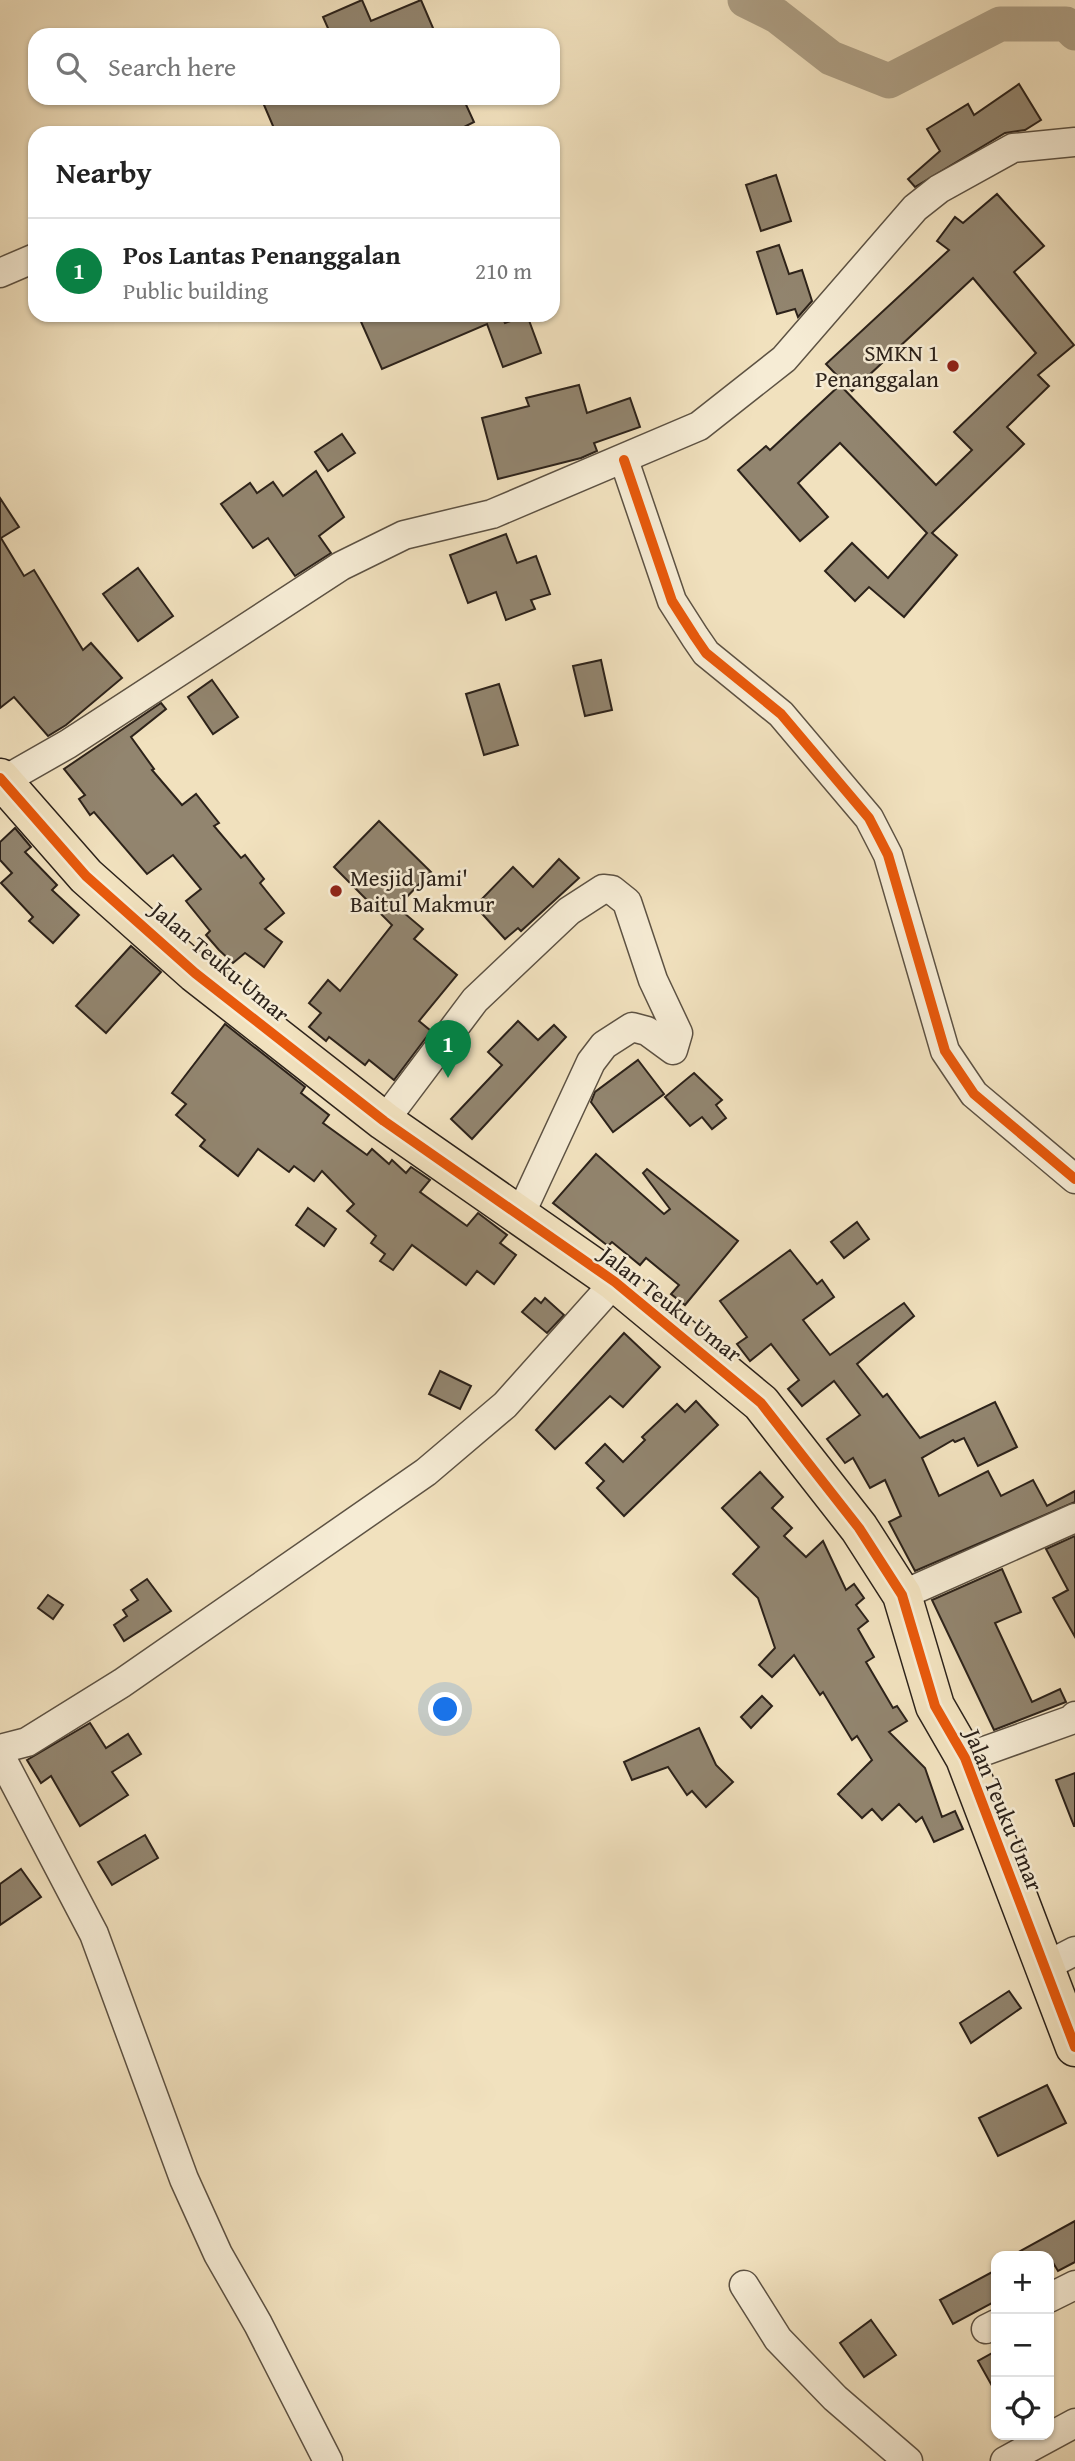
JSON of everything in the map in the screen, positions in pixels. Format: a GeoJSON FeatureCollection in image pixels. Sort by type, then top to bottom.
{"type":"FeatureCollection","features":[{"type":"Feature","properties":{"kind":"highway","name":"Jalan Teuku Umar"},"geometry":{"type":"LineString","coordinates":[[1,781],[86,876],[195,974],[384,1121],[615,1282],[761,1403],[859,1528],[902,1595],[935,1706],[965,1758],[1061,1959],[1075,2047]]}},
{"type":"Feature","properties":{"kind":"street"},"geometry":{"type":"LineString","coordinates":[[1,781],[68,744],[341,566],[404,536],[492,514],[699,426],[784,359],[915,208],[939,189],[1013,148],[1075,142]]}},
{"type":"Feature","properties":{"kind":"street"},"geometry":{"type":"LineString","coordinates":[[0,273],[28,261]]}},
{"type":"Feature","properties":{"kind":"street"},"geometry":{"type":"LineString","coordinates":[[624,460],[672,601],[695,637],[706,653],[781,714],[869,818],[888,855],[946,1051],[974,1094],[1075,1179]]}},
{"type":"Feature","properties":{"kind":"street"},"geometry":{"type":"LineString","coordinates":[[384,1121],[446,1042],[459,1018],[483,991],[582,901],[603,889],[619,894],[627,902],[653,980],[678,1032],[678,1041],[673,1049],[647,1031],[632,1027],[604,1045],[579,1084],[519,1217]]}},
{"type":"Feature","properties":{"kind":"street"},"geometry":{"type":"LineString","coordinates":[[0,1749],[27,1742],[122,1683],[426,1472],[505,1405],[615,1282]]}},
{"type":"Feature","properties":{"kind":"street"},"geometry":{"type":"LineString","coordinates":[[902,1595],[1075,1518]]}},
{"type":"Feature","properties":{"kind":"street"},"geometry":{"type":"LineString","coordinates":[[965,1758],[1071,1720],[1075,1716]]}},
{"type":"Feature","properties":{"kind":"street"},"geometry":{"type":"LineString","coordinates":[[0,1755],[94,1934],[184,2179],[218,2254],[258,2324],[327,2461]]}},
{"type":"Feature","properties":{"kind":"street"},"geometry":{"type":"LineString","coordinates":[[744,2285],[778,2339],[835,2398],[908,2461]]}},
{"type":"Feature","properties":{"kind":"street"},"geometry":{"type":"LineString","coordinates":[[1054,2296],[1075,2285]]}},
{"type":"Feature","properties":{"kind":"street"},"geometry":{"type":"LineString","coordinates":[[1005,2461],[1075,2423]]}},
{"type":"Feature","properties":{"kind":"building"},"geometry":{"type":"Polygon","coordinates":[[[362,0],[371,21],[421,0],[433,28],[328,28],[323,17],[362,0]]]}},
{"type":"Feature","properties":{"kind":"building"},"geometry":{"type":"Polygon","coordinates":[[[1019,84],[1041,120],[1025,130],[1005,133],[915,187],[908,179],[940,151],[927,129],[968,104],[974,115],[1019,84]]]}},
{"type":"Feature","properties":{"kind":"building"},"geometry":{"type":"Polygon","coordinates":[[[264,105],[466,105],[474,122],[466,126],[273,126],[264,105]]]}},
{"type":"Feature","properties":{"kind":"building"},"geometry":{"type":"Polygon","coordinates":[[[776,175],[791,221],[761,231],[746,185],[776,175]]]}},
{"type":"Feature","properties":{"kind":"building"},"geometry":{"type":"Polygon","coordinates":[[[997,194],[1044,246],[1014,272],[1074,345],[1038,375],[1049,386],[1007,427],[1024,444],[932,533],[957,555],[904,617],[869,587],[855,601],[825,571],[852,543],[888,578],[927,533],[840,443],[798,483],[828,517],[800,541],[738,470],[766,446],[770,450],[840,385],[936,485],[972,450],[954,432],[1036,353],[973,278],[852,391],[826,364],[949,250],[937,241],[955,217],[963,223],[997,194]]]}},
{"type":"Feature","properties":{"kind":"building"},"geometry":{"type":"Polygon","coordinates":[[[779,245],[789,274],[802,270],[812,301],[798,317],[795,309],[777,314],[757,252],[779,245]]]}},
{"type":"Feature","properties":{"kind":"building"},"geometry":{"type":"Polygon","coordinates":[[[361,322],[530,322],[541,353],[503,367],[487,324],[382,369],[361,322]]]}},
{"type":"Feature","properties":{"kind":"building"},"geometry":{"type":"Polygon","coordinates":[[[579,385],[587,413],[630,398],[640,427],[594,443],[597,451],[581,458],[498,479],[482,418],[529,406],[526,398],[579,385]]]}},
{"type":"Feature","properties":{"kind":"building"},"geometry":{"type":"Polygon","coordinates":[[[342,434],[355,453],[328,471],[315,452],[342,434]]]}},
{"type":"Feature","properties":{"kind":"building"},"geometry":{"type":"Polygon","coordinates":[[[316,471],[344,517],[319,536],[331,553],[295,576],[268,538],[253,548],[221,504],[250,483],[257,493],[273,482],[283,496],[316,471]]]}},
{"type":"Feature","properties":{"kind":"building"},"geometry":{"type":"Polygon","coordinates":[[[0,498],[19,527],[1,538],[24,576],[34,570],[83,650],[91,643],[122,678],[66,725],[48,736],[14,697],[0,708],[0,498]]]}},
{"type":"Feature","properties":{"kind":"building"},"geometry":{"type":"Polygon","coordinates":[[[506,534],[517,563],[536,556],[550,594],[531,600],[535,609],[506,620],[496,592],[468,603],[450,555],[506,534]]]}},
{"type":"Feature","properties":{"kind":"building"},"geometry":{"type":"Polygon","coordinates":[[[138,568],[173,616],[138,641],[103,594],[138,568]]]}},
{"type":"Feature","properties":{"kind":"building"},"geometry":{"type":"Polygon","coordinates":[[[601,660],[612,710],[585,716],[573,666],[601,660]]]}},
{"type":"Feature","properties":{"kind":"building"},"geometry":{"type":"Polygon","coordinates":[[[212,680],[238,717],[213,734],[188,697],[212,680]]]}},
{"type":"Feature","properties":{"kind":"building"},"geometry":{"type":"Polygon","coordinates":[[[499,684],[518,745],[484,755],[466,694],[499,684]]]}},
{"type":"Feature","properties":{"kind":"building"},"geometry":{"type":"Polygon","coordinates":[[[161,703],[166,709],[131,737],[154,769],[152,770],[182,805],[196,794],[219,823],[214,826],[241,858],[245,855],[264,879],[260,883],[284,913],[265,929],[282,942],[264,967],[245,953],[233,963],[219,950],[206,935],[210,931],[186,901],[201,889],[173,855],[147,874],[94,812],[90,815],[79,799],[85,795],[64,769],[161,703]]]}},
{"type":"Feature","properties":{"kind":"building"},"geometry":{"type":"Polygon","coordinates":[[[379,821],[431,872],[397,907],[423,929],[414,939],[457,975],[419,1021],[431,1031],[394,1080],[369,1060],[365,1065],[329,1037],[326,1041],[309,1027],[321,1013],[309,1003],[328,980],[340,991],[392,925],[334,867],[379,821]]]}},
{"type":"Feature","properties":{"kind":"building"},"geometry":{"type":"Polygon","coordinates":[[[15,828],[31,847],[25,852],[57,885],[52,890],[79,915],[53,943],[29,921],[33,917],[1,883],[12,873],[0,860],[0,842],[15,828]]]}},
{"type":"Feature","properties":{"kind":"building"},"geometry":{"type":"Polygon","coordinates":[[[559,859],[579,878],[521,931],[518,928],[505,939],[475,906],[513,867],[533,887],[559,859]]]}},
{"type":"Feature","properties":{"kind":"building"},"geometry":{"type":"Polygon","coordinates":[[[131,946],[161,972],[106,1033],[76,1006],[131,946]]]}},
{"type":"Feature","properties":{"kind":"building"},"geometry":{"type":"Polygon","coordinates":[[[518,1021],[538,1040],[554,1025],[566,1037],[472,1139],[451,1119],[502,1065],[488,1052],[518,1021]]]}},
{"type":"Feature","properties":{"kind":"building"},"geometry":{"type":"Polygon","coordinates":[[[225,1024],[305,1087],[301,1093],[329,1115],[323,1123],[367,1155],[372,1149],[389,1164],[392,1160],[406,1173],[411,1167],[430,1180],[420,1192],[467,1226],[478,1213],[507,1235],[500,1243],[516,1255],[494,1284],[477,1271],[466,1285],[412,1245],[393,1270],[380,1261],[385,1254],[371,1243],[376,1236],[347,1211],[354,1204],[322,1171],[314,1181],[294,1166],[289,1172],[258,1149],[238,1176],[200,1146],[205,1140],[176,1115],[186,1104],[172,1093],[225,1024]]]}},
{"type":"Feature","properties":{"kind":"building"},"geometry":{"type":"Polygon","coordinates":[[[638,1060],[664,1094],[613,1132],[591,1102],[595,1092],[638,1060]]]}},
{"type":"Feature","properties":{"kind":"building"},"geometry":{"type":"Polygon","coordinates":[[[694,1073],[722,1100],[716,1105],[726,1118],[712,1129],[702,1117],[690,1126],[665,1097],[694,1073]]]}},
{"type":"Feature","properties":{"kind":"building"},"geometry":{"type":"Polygon","coordinates":[[[596,1154],[664,1214],[670,1209],[643,1173],[647,1169],[738,1241],[685,1305],[671,1294],[679,1285],[646,1258],[640,1265],[612,1242],[608,1246],[553,1203],[596,1154]]]}},
{"type":"Feature","properties":{"kind":"building"},"geometry":{"type":"Polygon","coordinates":[[[308,1208],[336,1229],[324,1246],[296,1225],[308,1208]]]}},
{"type":"Feature","properties":{"kind":"building"},"geometry":{"type":"Polygon","coordinates":[[[857,1222],[869,1239],[844,1258],[831,1242],[857,1222]]]}},
{"type":"Feature","properties":{"kind":"building"},"geometry":{"type":"Polygon","coordinates":[[[790,1250],[817,1284],[822,1280],[834,1297],[803,1320],[830,1355],[904,1303],[914,1316],[857,1364],[883,1397],[887,1394],[920,1438],[995,1402],[1017,1447],[978,1466],[964,1438],[955,1442],[953,1440],[922,1458],[939,1496],[988,1471],[1001,1496],[1033,1480],[1047,1506],[1075,1491],[1075,1502],[915,1571],[889,1522],[901,1516],[885,1480],[870,1488],[853,1458],[845,1463],[827,1439],[860,1415],[834,1381],[802,1406],[788,1389],[799,1380],[771,1344],[750,1361],[737,1344],[747,1337],[720,1301],[790,1250]]]}},
{"type":"Feature","properties":{"kind":"building"},"geometry":{"type":"Polygon","coordinates":[[[535,1298],[541,1303],[545,1298],[564,1315],[547,1333],[522,1312],[535,1298]]]}},
{"type":"Feature","properties":{"kind":"building"},"geometry":{"type":"Polygon","coordinates":[[[624,1333],[660,1367],[623,1407],[610,1396],[555,1449],[536,1430],[624,1333]]]}},
{"type":"Feature","properties":{"kind":"building"},"geometry":{"type":"Polygon","coordinates":[[[440,1371],[471,1386],[460,1409],[429,1394],[440,1371]]]}},
{"type":"Feature","properties":{"kind":"building"},"geometry":{"type":"Polygon","coordinates":[[[696,1401],[718,1425],[624,1516],[597,1488],[604,1481],[586,1463],[605,1444],[623,1462],[645,1440],[642,1437],[677,1404],[685,1412],[696,1401]]]}},
{"type":"Feature","properties":{"kind":"building"},"geometry":{"type":"Polygon","coordinates":[[[760,1472],[783,1497],[772,1508],[792,1528],[784,1536],[806,1557],[823,1541],[846,1590],[854,1584],[864,1598],[856,1605],[868,1621],[858,1629],[874,1657],[866,1662],[893,1708],[897,1706],[907,1721],[889,1732],[925,1768],[942,1817],[955,1811],[963,1829],[934,1842],[922,1817],[916,1822],[899,1804],[882,1820],[872,1809],[862,1818],[838,1794],[872,1760],[857,1736],[852,1740],[823,1692],[820,1695],[794,1655],[772,1677],[759,1665],[775,1648],[758,1598],[733,1574],[759,1547],[722,1508],[760,1472]]]}},
{"type":"Feature","properties":{"kind":"building"},"geometry":{"type":"Polygon","coordinates":[[[1075,1536],[1075,1637],[1053,1598],[1068,1590],[1046,1549],[1075,1536]]]}},
{"type":"Feature","properties":{"kind":"building"},"geometry":{"type":"Polygon","coordinates":[[[1002,1569],[1021,1612],[995,1623],[1032,1702],[1060,1689],[1066,1702],[994,1730],[932,1600],[1002,1569]]]}},
{"type":"Feature","properties":{"kind":"building"},"geometry":{"type":"Polygon","coordinates":[[[147,1579],[171,1611],[124,1641],[114,1625],[127,1616],[123,1610],[138,1600],[131,1590],[147,1579]]]}},
{"type":"Feature","properties":{"kind":"building"},"geometry":{"type":"Polygon","coordinates":[[[48,1595],[63,1605],[53,1619],[38,1608],[48,1595]]]}},
{"type":"Feature","properties":{"kind":"building"},"geometry":{"type":"Polygon","coordinates":[[[762,1696],[772,1706],[751,1728],[741,1717],[762,1696]]]}},
{"type":"Feature","properties":{"kind":"building"},"geometry":{"type":"Polygon","coordinates":[[[90,1723],[106,1748],[128,1734],[141,1754],[112,1772],[128,1795],[80,1826],[51,1776],[41,1783],[27,1760],[90,1723]]]}},
{"type":"Feature","properties":{"kind":"building"},"geometry":{"type":"Polygon","coordinates":[[[699,1728],[716,1765],[733,1782],[706,1807],[692,1791],[687,1795],[668,1767],[632,1780],[624,1762],[699,1728]]]}},
{"type":"Feature","properties":{"kind":"building"},"geometry":{"type":"Polygon","coordinates":[[[1075,1773],[1075,1826],[1074,1826],[1056,1780],[1075,1773]]]}},
{"type":"Feature","properties":{"kind":"building"},"geometry":{"type":"Polygon","coordinates":[[[145,1835],[158,1858],[112,1885],[98,1862],[145,1835]]]}},
{"type":"Feature","properties":{"kind":"building"},"geometry":{"type":"Polygon","coordinates":[[[21,1869],[41,1897],[0,1925],[0,1884],[21,1869]]]}},
{"type":"Feature","properties":{"kind":"building"},"geometry":{"type":"Polygon","coordinates":[[[1009,1991],[1021,2008],[971,2043],[960,2023],[1009,1991]]]}},
{"type":"Feature","properties":{"kind":"building"},"geometry":{"type":"Polygon","coordinates":[[[1047,2085],[1066,2123],[998,2156],[979,2118],[1047,2085]]]}},
{"type":"Feature","properties":{"kind":"building"},"geometry":{"type":"Polygon","coordinates":[[[1075,2221],[1075,2262],[1058,2271],[1054,2264],[1054,2251],[1020,2251],[1075,2221]]]}},
{"type":"Feature","properties":{"kind":"building"},"geometry":{"type":"Polygon","coordinates":[[[991,2273],[991,2304],[953,2324],[940,2300],[991,2273]]]}},
{"type":"Feature","properties":{"kind":"building"},"geometry":{"type":"Polygon","coordinates":[[[871,2320],[896,2355],[864,2377],[840,2343],[871,2320]]]}},
{"type":"Feature","properties":{"kind":"building"},"geometry":{"type":"Polygon","coordinates":[[[991,2354],[991,2384],[978,2361],[991,2354]]]}},
{"type":"Feature","properties":{"kind":"waterway"},"geometry":{"type":"LineString","coordinates":[[745,0],[777,16],[831,58],[889,81],[1000,24],[1066,24],[1075,33]]}},
{"type":"Feature","properties":{"kind":"cycle path"},"geometry":{"type":"LineString","coordinates":[[624,460],[672,601],[695,637],[706,653],[781,714],[869,818],[888,855],[945,1051],[974,1094],[1075,1179]]}},
{"type":"Feature","properties":{"kind":"cycle path"},"geometry":{"type":"LineString","coordinates":[[0,778],[86,876],[195,973],[384,1121],[615,1282],[761,1403],[859,1528],[902,1595],[935,1706],[965,1758],[1075,2047]]}},
{"type":"Feature","properties":{"kind":"place","name":"SMKN 1 Penanggalan"},"geometry":{"type":"Point","coordinates":[953,366]}},
{"type":"Feature","properties":{"kind":"place","name":"Mesjid Jami' Baitul Makmur"},"geometry":{"type":"Point","coordinates":[336,891]}},
{"type":"Feature","properties":{"kind":"place","name":"Pos Lantas Penanggalan"},"geometry":{"type":"Point","coordinates":[448,1078]}}]}
